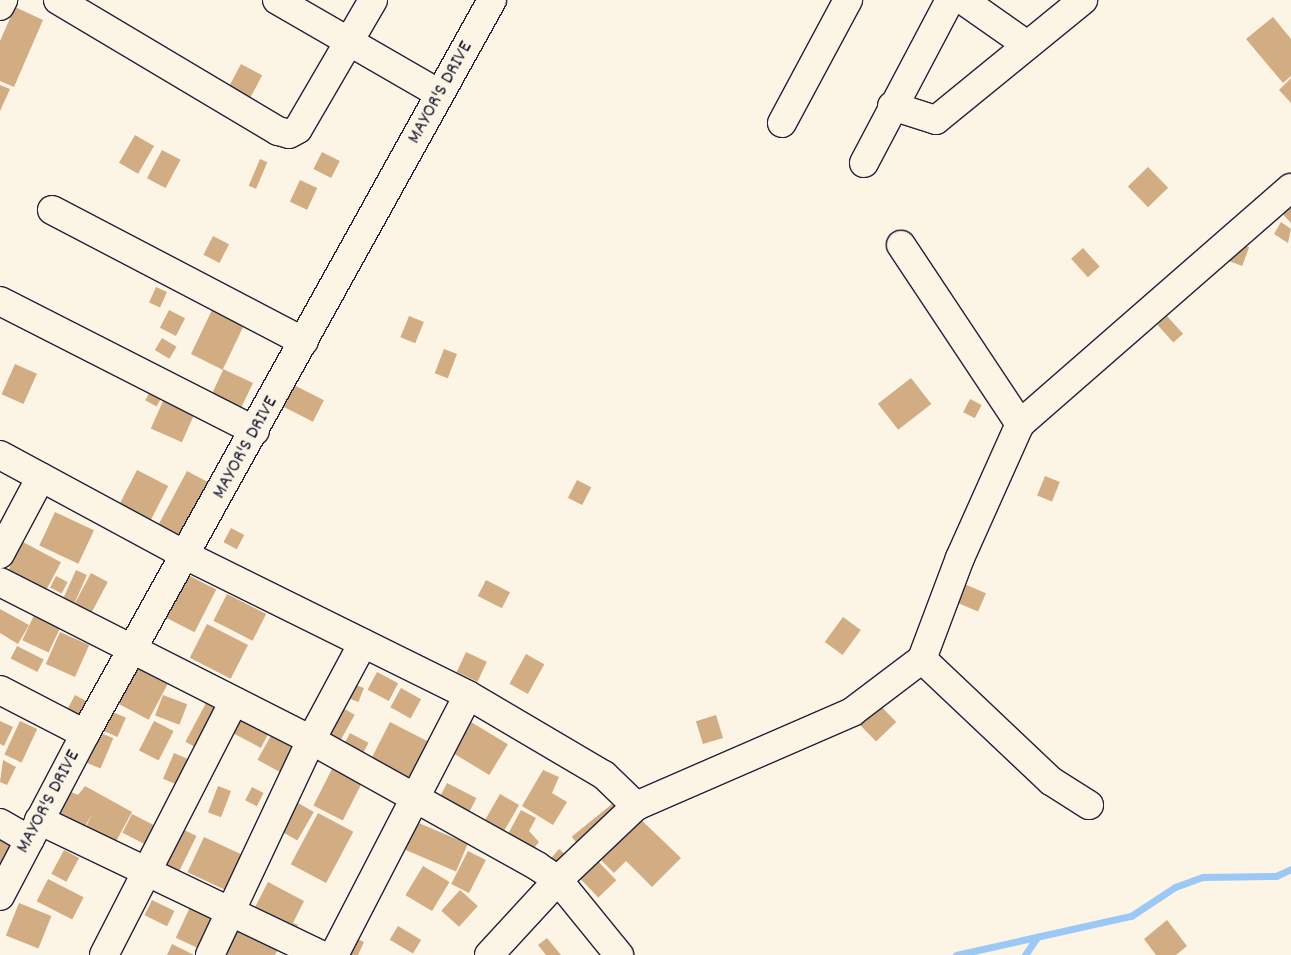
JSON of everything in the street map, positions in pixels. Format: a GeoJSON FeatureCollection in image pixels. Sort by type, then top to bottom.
{"type":"FeatureCollection","features":[{"type":"Feature","properties":{"kind":"street"},"geometry":{"type":"LineString","coordinates":[[0,6],[2,0]]}},
{"type":"Feature","properties":{"kind":"street"},"geometry":{"type":"LineString","coordinates":[[58,0],[278,131],[289,134],[298,129],[374,0]]}},
{"type":"Feature","properties":{"kind":"street"},"geometry":{"type":"LineString","coordinates":[[276,0],[440,94]]}},
{"type":"Feature","properties":{"kind":"street","name":"MAYOR'S DRIVE"},"geometry":{"type":"LineString","coordinates":[[0,896],[85,734],[186,556],[492,0]]}},
{"type":"Feature","properties":{"kind":"street"},"geometry":{"type":"LineString","coordinates":[[782,123],[848,0]]}},
{"type":"Feature","properties":{"kind":"street"},"geometry":{"type":"LineString","coordinates":[[864,163],[892,106],[950,0]]}},
{"type":"Feature","properties":{"kind":"street"},"geometry":{"type":"LineString","coordinates":[[963,0],[1036,38]]}},
{"type":"Feature","properties":{"kind":"street"},"geometry":{"type":"LineString","coordinates":[[1036,38],[1062,0]]}},
{"type":"Feature","properties":{"kind":"street"},"geometry":{"type":"LineString","coordinates":[[892,106],[936,120],[1083,0]]}},
{"type":"Feature","properties":{"kind":"street"},"geometry":{"type":"LineString","coordinates":[[489,955],[558,880],[636,806],[852,712],[922,659],[960,558],[1020,424],[1291,188]]}},
{"type":"Feature","properties":{"kind":"street"},"geometry":{"type":"LineString","coordinates":[[52,210],[304,342]]}},
{"type":"Feature","properties":{"kind":"street"},"geometry":{"type":"LineString","coordinates":[[901,245],[1020,424]]}},
{"type":"Feature","properties":{"kind":"street"},"geometry":{"type":"LineString","coordinates":[[0,300],[255,431]]}},
{"type":"Feature","properties":{"kind":"street"},"geometry":{"type":"LineString","coordinates":[[0,455],[186,556],[468,695],[604,775],[636,806]]}},
{"type":"Feature","properties":{"kind":"street"},"geometry":{"type":"LineString","coordinates":[[0,554],[41,477]]}},
{"type":"Feature","properties":{"kind":"street"},"geometry":{"type":"LineString","coordinates":[[0,582],[415,795],[558,880],[619,955]]}},
{"type":"Feature","properties":{"kind":"street"},"geometry":{"type":"LineString","coordinates":[[210,955],[310,740],[363,643]]}},
{"type":"Feature","properties":{"kind":"street"},"geometry":{"type":"LineString","coordinates":[[922,659],[1044,775],[1089,805]]}},
{"type":"Feature","properties":{"kind":"street"},"geometry":{"type":"LineString","coordinates":[[0,690],[85,734]]}},
{"type":"Feature","properties":{"kind":"street"},"geometry":{"type":"LineString","coordinates":[[334,955],[468,695]]}},
{"type":"Feature","properties":{"kind":"street"},"geometry":{"type":"LineString","coordinates":[[104,955],[145,871],[234,701]]}},
{"type":"Feature","properties":{"kind":"street"},"geometry":{"type":"LineString","coordinates":[[0,823],[34,830],[145,871],[321,955]]}},
{"type":"Feature","properties":{"kind":"building"},"geometry":{"type":"Polygon","coordinates":[[[15,7],[43,20],[14,87],[0,81],[0,41],[15,7]]]}},
{"type":"Feature","properties":{"kind":"building"},"geometry":{"type":"Polygon","coordinates":[[[1273,17],[1291,39],[1291,76],[1283,83],[1246,39],[1273,17]]]}},
{"type":"Feature","properties":{"kind":"building"},"geometry":{"type":"Polygon","coordinates":[[[241,64],[262,75],[249,101],[227,90],[241,64]]]}},
{"type":"Feature","properties":{"kind":"building"},"geometry":{"type":"Polygon","coordinates":[[[1291,78],[1291,103],[1279,90],[1291,78]]]}},
{"type":"Feature","properties":{"kind":"building"},"geometry":{"type":"Polygon","coordinates":[[[0,85],[10,89],[0,111],[0,85]]]}},
{"type":"Feature","properties":{"kind":"building"},"geometry":{"type":"Polygon","coordinates":[[[135,135],[154,146],[138,174],[119,163],[135,135]]]}},
{"type":"Feature","properties":{"kind":"building"},"geometry":{"type":"Polygon","coordinates":[[[162,150],[181,160],[166,188],[147,178],[162,150]]]}},
{"type":"Feature","properties":{"kind":"building"},"geometry":{"type":"Polygon","coordinates":[[[322,152],[340,161],[331,178],[313,169],[322,152]]]}},
{"type":"Feature","properties":{"kind":"building"},"geometry":{"type":"Polygon","coordinates":[[[260,159],[267,162],[256,189],[249,186],[260,159]]]}},
{"type":"Feature","properties":{"kind":"building"},"geometry":{"type":"Polygon","coordinates":[[[1148,167],[1168,188],[1148,207],[1128,186],[1148,167]]]}},
{"type":"Feature","properties":{"kind":"building"},"geometry":{"type":"Polygon","coordinates":[[[300,180],[317,188],[307,210],[290,202],[300,180]]]}},
{"type":"Feature","properties":{"kind":"building"},"geometry":{"type":"Polygon","coordinates":[[[1291,196],[1291,223],[1277,208],[1291,196]]]}},
{"type":"Feature","properties":{"kind":"building"},"geometry":{"type":"Polygon","coordinates":[[[1281,222],[1291,229],[1288,243],[1274,234],[1281,222]]]}},
{"type":"Feature","properties":{"kind":"building"},"geometry":{"type":"Polygon","coordinates":[[[213,236],[229,244],[220,263],[203,255],[213,236]]]}},
{"type":"Feature","properties":{"kind":"building"},"geometry":{"type":"Polygon","coordinates":[[[1235,242],[1249,247],[1242,266],[1228,261],[1235,242]]]}},
{"type":"Feature","properties":{"kind":"building"},"geometry":{"type":"Polygon","coordinates":[[[1083,248],[1100,267],[1088,277],[1071,259],[1083,248]]]}},
{"type":"Feature","properties":{"kind":"building"},"geometry":{"type":"Polygon","coordinates":[[[156,287],[167,292],[160,307],[149,303],[156,287]]]}},
{"type":"Feature","properties":{"kind":"building"},"geometry":{"type":"Polygon","coordinates":[[[213,308],[245,323],[223,369],[253,383],[239,412],[210,398],[223,370],[191,354],[213,308]]]}},
{"type":"Feature","properties":{"kind":"building"},"geometry":{"type":"Polygon","coordinates":[[[169,310],[185,318],[176,336],[160,328],[169,310]]]}},
{"type":"Feature","properties":{"kind":"building"},"geometry":{"type":"Polygon","coordinates":[[[409,316],[424,322],[415,343],[400,337],[409,316]]]}},
{"type":"Feature","properties":{"kind":"building"},"geometry":{"type":"Polygon","coordinates":[[[1167,316],[1183,334],[1173,343],[1157,325],[1167,316]]]}},
{"type":"Feature","properties":{"kind":"building"},"geometry":{"type":"Polygon","coordinates":[[[162,338],[177,347],[169,359],[155,350],[162,338]]]}},
{"type":"Feature","properties":{"kind":"building"},"geometry":{"type":"Polygon","coordinates":[[[444,349],[457,354],[448,378],[435,373],[444,349]]]}},
{"type":"Feature","properties":{"kind":"building"},"geometry":{"type":"Polygon","coordinates":[[[15,364],[37,374],[24,404],[2,394],[15,364]]]}},
{"type":"Feature","properties":{"kind":"building"},"geometry":{"type":"Polygon","coordinates":[[[911,378],[931,404],[898,430],[878,404],[911,378]]]}},
{"type":"Feature","properties":{"kind":"building"},"geometry":{"type":"Polygon","coordinates":[[[290,383],[324,400],[313,422],[279,404],[290,383]]]}},
{"type":"Feature","properties":{"kind":"building"},"geometry":{"type":"Polygon","coordinates":[[[152,388],[163,394],[157,407],[145,400],[152,388]]]}},
{"type":"Feature","properties":{"kind":"building"},"geometry":{"type":"Polygon","coordinates":[[[970,399],[982,405],[975,418],[963,412],[970,399]]]}},
{"type":"Feature","properties":{"kind":"building"},"geometry":{"type":"Polygon","coordinates":[[[163,401],[194,415],[182,442],[151,428],[163,401]]]}},
{"type":"Feature","properties":{"kind":"building"},"geometry":{"type":"Polygon","coordinates":[[[137,470],[168,486],[151,520],[120,504],[137,470]]]}},
{"type":"Feature","properties":{"kind":"building"},"geometry":{"type":"Polygon","coordinates":[[[187,471],[222,490],[194,543],[159,524],[187,471]]]}},
{"type":"Feature","properties":{"kind":"building"},"geometry":{"type":"Polygon","coordinates":[[[1045,476],[1060,482],[1052,501],[1037,495],[1045,476]]]}},
{"type":"Feature","properties":{"kind":"building"},"geometry":{"type":"Polygon","coordinates":[[[577,480],[591,487],[582,505],[568,498],[577,480]]]}},
{"type":"Feature","properties":{"kind":"building"},"geometry":{"type":"Polygon","coordinates":[[[55,512],[94,530],[78,564],[39,546],[55,512]]]}},
{"type":"Feature","properties":{"kind":"building"},"geometry":{"type":"Polygon","coordinates":[[[231,528],[244,535],[237,549],[223,542],[231,528]]]}},
{"type":"Feature","properties":{"kind":"building"},"geometry":{"type":"Polygon","coordinates":[[[23,542],[61,562],[43,597],[5,576],[23,542]]]}},
{"type":"Feature","properties":{"kind":"building"},"geometry":{"type":"Polygon","coordinates":[[[76,570],[87,575],[74,603],[63,598],[76,570]]]}},
{"type":"Feature","properties":{"kind":"building"},"geometry":{"type":"Polygon","coordinates":[[[91,573],[108,582],[87,622],[70,613],[91,573]]]}},
{"type":"Feature","properties":{"kind":"building"},"geometry":{"type":"Polygon","coordinates":[[[186,574],[216,589],[195,632],[164,617],[186,574]]]}},
{"type":"Feature","properties":{"kind":"building"},"geometry":{"type":"Polygon","coordinates":[[[56,576],[68,582],[62,593],[50,588],[56,576]]]}},
{"type":"Feature","properties":{"kind":"building"},"geometry":{"type":"Polygon","coordinates":[[[486,580],[510,592],[502,608],[478,596],[486,580]]]}},
{"type":"Feature","properties":{"kind":"building"},"geometry":{"type":"Polygon","coordinates":[[[962,583],[986,593],[978,612],[954,601],[962,583]]]}},
{"type":"Feature","properties":{"kind":"building"},"geometry":{"type":"Polygon","coordinates":[[[227,594],[266,614],[253,641],[213,621],[227,594]]]}},
{"type":"Feature","properties":{"kind":"building"},"geometry":{"type":"Polygon","coordinates":[[[0,609],[29,625],[18,644],[0,633],[0,609]]]}},
{"type":"Feature","properties":{"kind":"building"},"geometry":{"type":"Polygon","coordinates":[[[35,613],[61,625],[49,652],[22,640],[35,613]]]}},
{"type":"Feature","properties":{"kind":"building"},"geometry":{"type":"Polygon","coordinates":[[[843,617],[861,630],[843,655],[825,642],[843,617]]]}},
{"type":"Feature","properties":{"kind":"building"},"geometry":{"type":"Polygon","coordinates":[[[207,624],[248,645],[231,679],[190,658],[207,624]]]}},
{"type":"Feature","properties":{"kind":"building"},"geometry":{"type":"Polygon","coordinates":[[[60,632],[89,645],[75,677],[46,664],[60,632]]]}},
{"type":"Feature","properties":{"kind":"building"},"geometry":{"type":"Polygon","coordinates":[[[17,646],[44,660],[37,672],[11,658],[17,646]]]}},
{"type":"Feature","properties":{"kind":"building"},"geometry":{"type":"Polygon","coordinates":[[[466,652],[487,662],[478,682],[457,672],[466,652]]]}},
{"type":"Feature","properties":{"kind":"building"},"geometry":{"type":"Polygon","coordinates":[[[526,654],[544,664],[528,694],[510,684],[526,654]]]}},
{"type":"Feature","properties":{"kind":"building"},"geometry":{"type":"Polygon","coordinates":[[[130,659],[170,680],[149,720],[109,699],[130,659]]]}},
{"type":"Feature","properties":{"kind":"building"},"geometry":{"type":"Polygon","coordinates":[[[377,672],[398,683],[389,701],[368,690],[377,672]]]}},
{"type":"Feature","properties":{"kind":"building"},"geometry":{"type":"Polygon","coordinates":[[[348,682],[364,688],[358,702],[343,696],[348,682]]]}},
{"type":"Feature","properties":{"kind":"building"},"geometry":{"type":"Polygon","coordinates":[[[401,688],[421,699],[410,718],[390,707],[401,688]]]}},
{"type":"Feature","properties":{"kind":"building"},"geometry":{"type":"Polygon","coordinates":[[[75,695],[88,702],[77,724],[63,717],[75,695]]]}},
{"type":"Feature","properties":{"kind":"building"},"geometry":{"type":"Polygon","coordinates":[[[163,695],[187,704],[179,725],[155,716],[163,695]]]}},
{"type":"Feature","properties":{"kind":"building"},"geometry":{"type":"Polygon","coordinates":[[[874,699],[896,722],[876,741],[854,718],[874,699]]]}},
{"type":"Feature","properties":{"kind":"building"},"geometry":{"type":"Polygon","coordinates":[[[206,703],[225,713],[204,752],[185,742],[206,703]]]}},
{"type":"Feature","properties":{"kind":"building"},"geometry":{"type":"Polygon","coordinates":[[[339,706],[355,715],[334,751],[319,743],[339,706]]]}},
{"type":"Feature","properties":{"kind":"building"},"geometry":{"type":"Polygon","coordinates":[[[235,707],[272,727],[261,748],[224,728],[235,707]]]}},
{"type":"Feature","properties":{"kind":"building"},"geometry":{"type":"Polygon","coordinates":[[[104,708],[126,718],[117,737],[95,727],[104,708]]]}},
{"type":"Feature","properties":{"kind":"building"},"geometry":{"type":"Polygon","coordinates":[[[716,715],[723,738],[703,744],[696,721],[716,715]]]}},
{"type":"Feature","properties":{"kind":"building"},"geometry":{"type":"Polygon","coordinates":[[[0,721],[13,727],[4,746],[0,744],[0,721]]]}},
{"type":"Feature","properties":{"kind":"building"},"geometry":{"type":"Polygon","coordinates":[[[20,721],[37,729],[22,763],[4,755],[20,721]]]}},
{"type":"Feature","properties":{"kind":"building"},"geometry":{"type":"Polygon","coordinates":[[[154,721],[174,731],[159,760],[139,750],[154,721]]]}},
{"type":"Feature","properties":{"kind":"building"},"geometry":{"type":"Polygon","coordinates":[[[390,722],[431,743],[410,784],[369,763],[390,722]]]}},
{"type":"Feature","properties":{"kind":"building"},"geometry":{"type":"Polygon","coordinates":[[[471,722],[508,744],[489,775],[452,753],[471,722]]]}},
{"type":"Feature","properties":{"kind":"building"},"geometry":{"type":"Polygon","coordinates":[[[94,730],[113,738],[100,769],[81,760],[94,730]]]}},
{"type":"Feature","properties":{"kind":"building"},"geometry":{"type":"Polygon","coordinates":[[[274,730],[297,743],[280,772],[258,760],[274,730]]]}},
{"type":"Feature","properties":{"kind":"building"},"geometry":{"type":"Polygon","coordinates":[[[350,733],[369,743],[358,763],[339,753],[350,733]]]}},
{"type":"Feature","properties":{"kind":"building"},"geometry":{"type":"Polygon","coordinates":[[[174,753],[198,763],[187,789],[163,779],[174,753]]]}},
{"type":"Feature","properties":{"kind":"building"},"geometry":{"type":"Polygon","coordinates":[[[3,760],[16,767],[7,785],[0,782],[3,760]]]}},
{"type":"Feature","properties":{"kind":"building"},"geometry":{"type":"Polygon","coordinates":[[[332,769],[361,784],[343,821],[313,806],[332,769]]]}},
{"type":"Feature","properties":{"kind":"building"},"geometry":{"type":"Polygon","coordinates":[[[543,770],[559,777],[552,793],[567,802],[553,825],[522,806],[543,770]]]}},
{"type":"Feature","properties":{"kind":"building"},"geometry":{"type":"Polygon","coordinates":[[[447,783],[476,798],[469,813],[439,798],[447,783]]]}},
{"type":"Feature","properties":{"kind":"building"},"geometry":{"type":"Polygon","coordinates":[[[85,786],[132,812],[114,845],[85,829],[92,814],[83,830],[47,813],[59,787],[78,795],[85,786]]]}},
{"type":"Feature","properties":{"kind":"building"},"geometry":{"type":"Polygon","coordinates":[[[218,786],[231,791],[221,817],[208,812],[218,786]]]}},
{"type":"Feature","properties":{"kind":"building"},"geometry":{"type":"Polygon","coordinates":[[[252,787],[264,793],[257,806],[245,800],[252,787]]]}},
{"type":"Feature","properties":{"kind":"building"},"geometry":{"type":"Polygon","coordinates":[[[500,794],[519,805],[504,831],[485,820],[500,794]]]}},
{"type":"Feature","properties":{"kind":"building"},"geometry":{"type":"Polygon","coordinates":[[[293,800],[314,812],[297,841],[276,829],[293,800]]]}},
{"type":"Feature","properties":{"kind":"building"},"geometry":{"type":"Polygon","coordinates":[[[612,804],[620,814],[580,847],[572,837],[612,804]]]}},
{"type":"Feature","properties":{"kind":"building"},"geometry":{"type":"Polygon","coordinates":[[[521,810],[536,818],[529,831],[539,842],[525,859],[502,845],[521,810]]]}},
{"type":"Feature","properties":{"kind":"building"},"geometry":{"type":"Polygon","coordinates":[[[318,813],[353,832],[326,883],[291,864],[318,813]]]}},
{"type":"Feature","properties":{"kind":"building"},"geometry":{"type":"Polygon","coordinates":[[[634,813],[681,858],[652,887],[626,861],[614,873],[594,853],[634,813]]]}},
{"type":"Feature","properties":{"kind":"building"},"geometry":{"type":"Polygon","coordinates":[[[132,814],[166,831],[156,850],[122,833],[132,814]]]}},
{"type":"Feature","properties":{"kind":"building"},"geometry":{"type":"Polygon","coordinates":[[[407,818],[468,844],[456,871],[395,846],[407,818]]]}},
{"type":"Feature","properties":{"kind":"building"},"geometry":{"type":"Polygon","coordinates":[[[174,825],[196,836],[179,871],[157,860],[174,825]]]}},
{"type":"Feature","properties":{"kind":"building"},"geometry":{"type":"Polygon","coordinates":[[[204,837],[244,856],[227,891],[188,872],[204,837]]]}},
{"type":"Feature","properties":{"kind":"building"},"geometry":{"type":"Polygon","coordinates":[[[0,839],[14,846],[0,873],[0,839]]]}},
{"type":"Feature","properties":{"kind":"building"},"geometry":{"type":"Polygon","coordinates":[[[559,849],[567,856],[557,868],[549,861],[559,849]]]}},
{"type":"Feature","properties":{"kind":"building"},"geometry":{"type":"Polygon","coordinates":[[[64,850],[79,858],[66,882],[51,874],[64,850]]]}},
{"type":"Feature","properties":{"kind":"building"},"geometry":{"type":"Polygon","coordinates":[[[468,851],[486,860],[469,893],[451,884],[468,851]]]}},
{"type":"Feature","properties":{"kind":"building"},"geometry":{"type":"Polygon","coordinates":[[[592,855],[616,880],[598,898],[574,872],[592,855]]]}},
{"type":"Feature","properties":{"kind":"building"},"geometry":{"type":"Polygon","coordinates":[[[423,866],[450,882],[432,911],[405,895],[423,866]]]}},
{"type":"Feature","properties":{"kind":"building"},"geometry":{"type":"Polygon","coordinates":[[[48,879],[84,897],[72,919],[37,901],[48,879]]]}},
{"type":"Feature","properties":{"kind":"building"},"geometry":{"type":"Polygon","coordinates":[[[268,882],[304,901],[293,923],[298,925],[293,936],[251,915],[268,882]]]}},
{"type":"Feature","properties":{"kind":"building"},"geometry":{"type":"Polygon","coordinates":[[[460,890],[478,906],[459,927],[441,911],[460,890]]]}},
{"type":"Feature","properties":{"kind":"building"},"geometry":{"type":"Polygon","coordinates":[[[152,900],[174,911],[167,926],[145,915],[152,900]]]}},
{"type":"Feature","properties":{"kind":"building"},"geometry":{"type":"Polygon","coordinates":[[[19,903],[51,916],[38,949],[6,935],[19,903]]]}},
{"type":"Feature","properties":{"kind":"building"},"geometry":{"type":"Polygon","coordinates":[[[191,905],[217,917],[202,950],[176,938],[191,905]]]}},
{"type":"Feature","properties":{"kind":"building"},"geometry":{"type":"Polygon","coordinates":[[[1167,920],[1187,946],[1176,955],[1156,955],[1144,939],[1167,920]]]}},
{"type":"Feature","properties":{"kind":"building"},"geometry":{"type":"Polygon","coordinates":[[[231,923],[279,947],[275,955],[214,955],[231,923]]]}},
{"type":"Feature","properties":{"kind":"building"},"geometry":{"type":"Polygon","coordinates":[[[398,926],[421,940],[413,954],[390,940],[398,926]]]}},
{"type":"Feature","properties":{"kind":"building"},"geometry":{"type":"Polygon","coordinates":[[[353,937],[364,942],[358,955],[344,955],[353,937]]]}},
{"type":"Feature","properties":{"kind":"building"},"geometry":{"type":"Polygon","coordinates":[[[547,938],[561,955],[546,955],[538,945],[547,938]]]}},
{"type":"Feature","properties":{"kind":"building"},"geometry":{"type":"Polygon","coordinates":[[[172,944],[194,955],[167,955],[172,944]]]}},
{"type":"Feature","properties":{"kind":"waterway"},"geometry":{"type":"LineString","coordinates":[[956,955],[1131,916],[1175,887],[1203,877],[1276,876],[1291,869]]}},
{"type":"Feature","properties":{"kind":"waterway"},"geometry":{"type":"LineString","coordinates":[[1025,955],[1037,937]]}}]}
